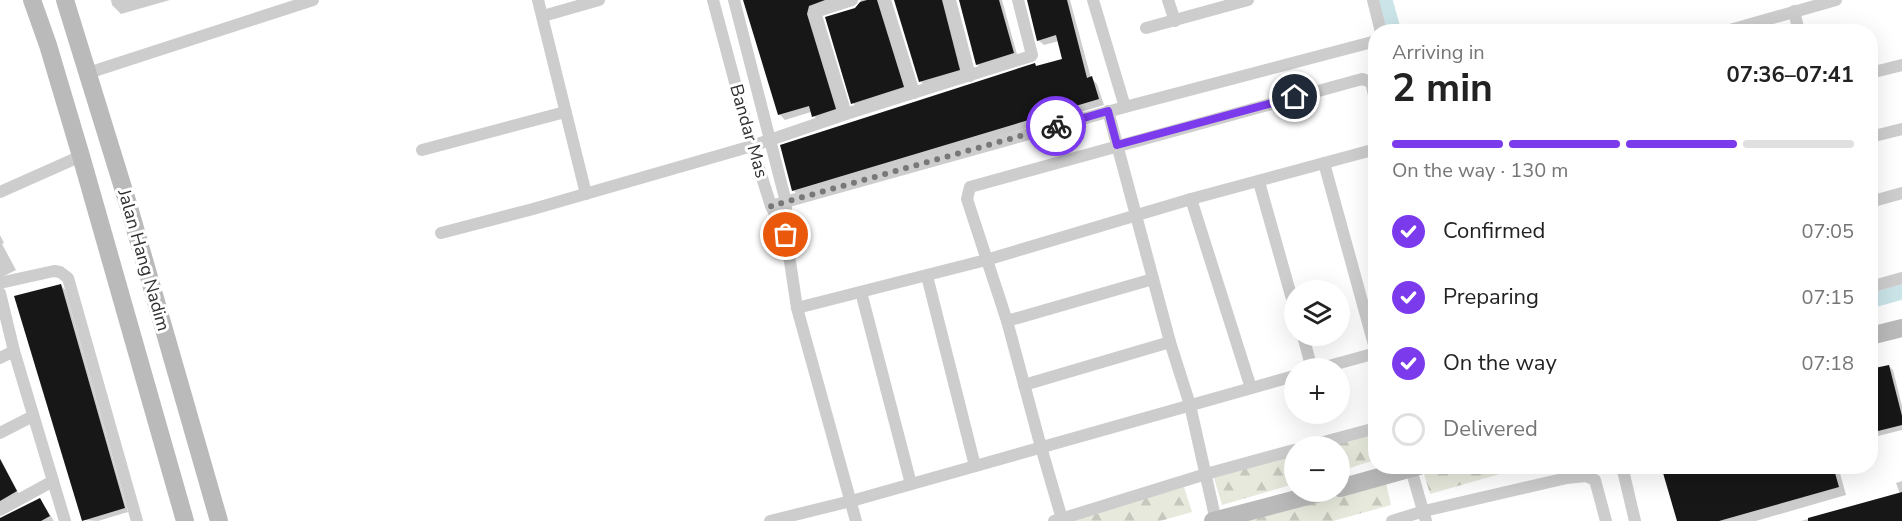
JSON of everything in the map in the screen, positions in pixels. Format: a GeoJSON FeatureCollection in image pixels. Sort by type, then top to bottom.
{"type":"FeatureCollection","features":[{"type":"Feature","properties":{"kind":"street","name":"Jalan Hang Nadim"},"geometry":{"type":"LineString","coordinates":[[32,0],[81,156],[185,521]]}},
{"type":"Feature","properties":{"kind":"street","name":"Jalan Hang Nadim"},"geometry":{"type":"LineString","coordinates":[[65,0],[128,204],[219,521]]}},
{"type":"Feature","properties":{"kind":"street"},"geometry":{"type":"LineString","coordinates":[[88,73],[313,0]]}},
{"type":"Feature","properties":{"kind":"street"},"geometry":{"type":"LineString","coordinates":[[538,0],[586,194]]}},
{"type":"Feature","properties":{"kind":"street"},"geometry":{"type":"LineString","coordinates":[[543,16],[599,0]]}},
{"type":"Feature","properties":{"kind":"street","name":"Bandar Mas"},"geometry":{"type":"LineString","coordinates":[[713,0],[752,146],[771,206],[786,235]]}},
{"type":"Feature","properties":{"kind":"street","name":"Bandar Mas"},"geometry":{"type":"LineString","coordinates":[[734,0],[786,202],[786,235]]}},
{"type":"Feature","properties":{"kind":"street"},"geometry":{"type":"LineString","coordinates":[[846,114],[815,12],[852,0]]}},
{"type":"Feature","properties":{"kind":"street"},"geometry":{"type":"LineString","coordinates":[[885,0],[914,93]]}},
{"type":"Feature","properties":{"kind":"street"},"geometry":{"type":"LineString","coordinates":[[950,0],[970,76]]}},
{"type":"Feature","properties":{"kind":"street"},"geometry":{"type":"LineString","coordinates":[[441,233],[752,146],[1032,55],[1018,0]]}},
{"type":"Feature","properties":{"kind":"street"},"geometry":{"type":"LineString","coordinates":[[1093,0],[1125,106]]}},
{"type":"Feature","properties":{"kind":"street"},"geometry":{"type":"LineString","coordinates":[[1168,0],[1175,21]]}},
{"type":"Feature","properties":{"kind":"street"},"geometry":{"type":"LineString","coordinates":[[1146,28],[1248,0]]}},
{"type":"Feature","properties":{"kind":"street"},"geometry":{"type":"LineString","coordinates":[[1373,0],[1379,24]]}},
{"type":"Feature","properties":{"kind":"street"},"geometry":{"type":"LineString","coordinates":[[1750,24],[1836,0]]}},
{"type":"Feature","properties":{"kind":"street"},"geometry":{"type":"LineString","coordinates":[[1794,11],[1797,24]]}},
{"type":"Feature","properties":{"kind":"street"},"geometry":{"type":"LineString","coordinates":[[771,206],[1125,106],[1368,43]]}},
{"type":"Feature","properties":{"kind":"street"},"geometry":{"type":"LineString","coordinates":[[1878,71],[1902,65]]}},
{"type":"Feature","properties":{"kind":"street"},"geometry":{"type":"LineString","coordinates":[[1284,453],[1206,474],[1058,520],[1007,321],[967,199],[970,187],[1362,79],[1368,81]]}},
{"type":"Feature","properties":{"kind":"street"},"geometry":{"type":"LineString","coordinates":[[1108,111],[1170,342],[1190,405],[1215,521],[1286,502]]}},
{"type":"Feature","properties":{"kind":"street"},"geometry":{"type":"LineString","coordinates":[[423,150],[565,112]]}},
{"type":"Feature","properties":{"kind":"street"},"geometry":{"type":"LineString","coordinates":[[1878,135],[1902,129]]}},
{"type":"Feature","properties":{"kind":"street"},"geometry":{"type":"LineString","coordinates":[[796,308],[986,260],[1191,199],[1368,151]]}},
{"type":"Feature","properties":{"kind":"street"},"geometry":{"type":"LineString","coordinates":[[0,192],[81,156]]}},
{"type":"Feature","properties":{"kind":"street"},"geometry":{"type":"LineString","coordinates":[[1324,164],[1368,323]]}},
{"type":"Feature","properties":{"kind":"street"},"geometry":{"type":"LineString","coordinates":[[1259,182],[1287,280]]}},
{"type":"Feature","properties":{"kind":"street"},"geometry":{"type":"LineString","coordinates":[[1878,200],[1902,194]]}},
{"type":"Feature","properties":{"kind":"street"},"geometry":{"type":"LineString","coordinates":[[1191,199],[1251,388]]}},
{"type":"Feature","properties":{"kind":"street"},"geometry":{"type":"LineString","coordinates":[[96,209],[101,215],[112,218],[124,212],[128,204]]}},
{"type":"Feature","properties":{"kind":"street"},"geometry":{"type":"LineString","coordinates":[[786,235],[796,308],[856,521]]}},
{"type":"Feature","properties":{"kind":"street"},"geometry":{"type":"LineString","coordinates":[[0,283],[54,271],[68,278],[137,521]]}},
{"type":"Feature","properties":{"kind":"street"},"geometry":{"type":"LineString","coordinates":[[927,276],[975,466]]}},
{"type":"Feature","properties":{"kind":"street"},"geometry":{"type":"LineString","coordinates":[[1878,285],[1902,278]]}},
{"type":"Feature","properties":{"kind":"street"},"geometry":{"type":"LineString","coordinates":[[1007,321],[1153,279]]}},
{"type":"Feature","properties":{"kind":"street"},"geometry":{"type":"LineString","coordinates":[[861,292],[911,484]]}},
{"type":"Feature","properties":{"kind":"street"},"geometry":{"type":"LineString","coordinates":[[0,293],[14,351],[65,521]]}},
{"type":"Feature","properties":{"kind":"street"},"geometry":{"type":"LineString","coordinates":[[1878,334],[1902,328]]}},
{"type":"Feature","properties":{"kind":"street"},"geometry":{"type":"LineString","coordinates":[[1024,385],[1170,342]]}},
{"type":"Feature","properties":{"kind":"street"},"geometry":{"type":"LineString","coordinates":[[0,358],[14,351]]}},
{"type":"Feature","properties":{"kind":"street"},"geometry":{"type":"LineString","coordinates":[[1350,360],[1368,354]]}},
{"type":"Feature","properties":{"kind":"street"},"geometry":{"type":"LineString","coordinates":[[770,521],[850,501],[1284,379]]}},
{"type":"Feature","properties":{"kind":"street"},"geometry":{"type":"LineString","coordinates":[[0,433],[33,416]]}},
{"type":"Feature","properties":{"kind":"street"},"geometry":{"type":"LineString","coordinates":[[1346,436],[1368,430]]}},
{"type":"Feature","properties":{"kind":"street"},"geometry":{"type":"LineString","coordinates":[[1350,485],[1392,474]]}},
{"type":"Feature","properties":{"kind":"street"},"geometry":{"type":"LineString","coordinates":[[1416,474],[1425,516]]}},
{"type":"Feature","properties":{"kind":"street"},"geometry":{"type":"LineString","coordinates":[[1624,474],[1635,521]]}},
{"type":"Feature","properties":{"kind":"street"},"geometry":{"type":"LineString","coordinates":[[1392,521],[1425,516],[1567,478],[1586,476],[1595,480],[1606,521]]}},
{"type":"Feature","properties":{"kind":"street"},"geometry":{"type":"LineString","coordinates":[[0,510],[53,481]]}},
{"type":"Feature","properties":{"kind":"green space"},"geometry":{"type":"Polygon","coordinates":[[[1368,433],[1368,462],[1350,468],[1350,439],[1368,433]]]}},
{"type":"Feature","properties":{"kind":"green space"},"geometry":{"type":"Polygon","coordinates":[[[1284,458],[1284,487],[1222,505],[1214,478],[1284,458]]]}},
{"type":"Feature","properties":{"kind":"green space"},"geometry":{"type":"Polygon","coordinates":[[[1424,474],[1500,474],[1430,494],[1424,474]]]}},
{"type":"Feature","properties":{"kind":"green space"},"geometry":{"type":"Polygon","coordinates":[[[1385,479],[1391,505],[1333,521],[1241,521],[1306,502],[1350,502],[1350,489],[1385,479]]]}},
{"type":"Feature","properties":{"kind":"green space"},"geometry":{"type":"Polygon","coordinates":[[[1184,487],[1192,512],[1160,521],[1066,521],[1184,487]]]}},
{"type":"Feature","properties":{"kind":"building"},"geometry":{"type":"Polygon","coordinates":[[[743,0],[825,0],[809,6],[807,14],[836,109],[812,117],[809,106],[778,115],[743,0]]]}},
{"type":"Feature","properties":{"kind":"building"},"geometry":{"type":"Polygon","coordinates":[[[877,0],[904,87],[851,104],[825,17],[855,8],[860,2],[877,0]]]}},
{"type":"Feature","properties":{"kind":"building"},"geometry":{"type":"Polygon","coordinates":[[[894,0],[942,0],[960,70],[919,82],[894,0]]]}},
{"type":"Feature","properties":{"kind":"building"},"geometry":{"type":"Polygon","coordinates":[[[959,0],[999,0],[1014,53],[976,65],[959,0]]]}},
{"type":"Feature","properties":{"kind":"building"},"geometry":{"type":"Polygon","coordinates":[[[1027,0],[1067,0],[1087,78],[1092,76],[1099,99],[792,191],[780,145],[1035,63],[1036,66],[1062,59],[1056,35],[1037,41],[1027,0]]]}},
{"type":"Feature","properties":{"kind":"building"},"geometry":{"type":"Polygon","coordinates":[[[61,284],[125,508],[82,521],[14,296],[61,284]]]}},
{"type":"Feature","properties":{"kind":"building"},"geometry":{"type":"Polygon","coordinates":[[[1889,365],[1902,416],[1902,425],[1878,431],[1878,367],[1889,365]]]}},
{"type":"Feature","properties":{"kind":"building"},"geometry":{"type":"Polygon","coordinates":[[[0,459],[17,491],[0,501],[0,459]]]}},
{"type":"Feature","properties":{"kind":"building"},"geometry":{"type":"Polygon","coordinates":[[[1663,474],[1835,474],[1839,487],[1719,521],[1677,521],[1663,474]]]}},
{"type":"Feature","properties":{"kind":"building"},"geometry":{"type":"Polygon","coordinates":[[[1902,492],[1902,521],[1808,521],[1808,518],[1902,492]]]}},
{"type":"Feature","properties":{"kind":"building"},"geometry":{"type":"Polygon","coordinates":[[[40,498],[50,516],[41,521],[0,521],[0,518],[40,498]]]}},
{"type":"Feature","properties":{"kind":"waterway"},"geometry":{"type":"LineString","coordinates":[[1385,0],[1392,24]]}},
{"type":"Feature","properties":{"kind":"waterway"},"geometry":{"type":"LineString","coordinates":[[1878,299],[1902,292]]}},
{"type":"Feature","properties":{"kind":"way so far"},"geometry":{"type":"LineString","coordinates":[[786,235],[771,206],[1056,126]]}},
{"type":"Feature","properties":{"kind":"route"},"geometry":{"type":"LineString","coordinates":[[1056,126],[1108,111],[1117,145],[1295,97]]}}]}
